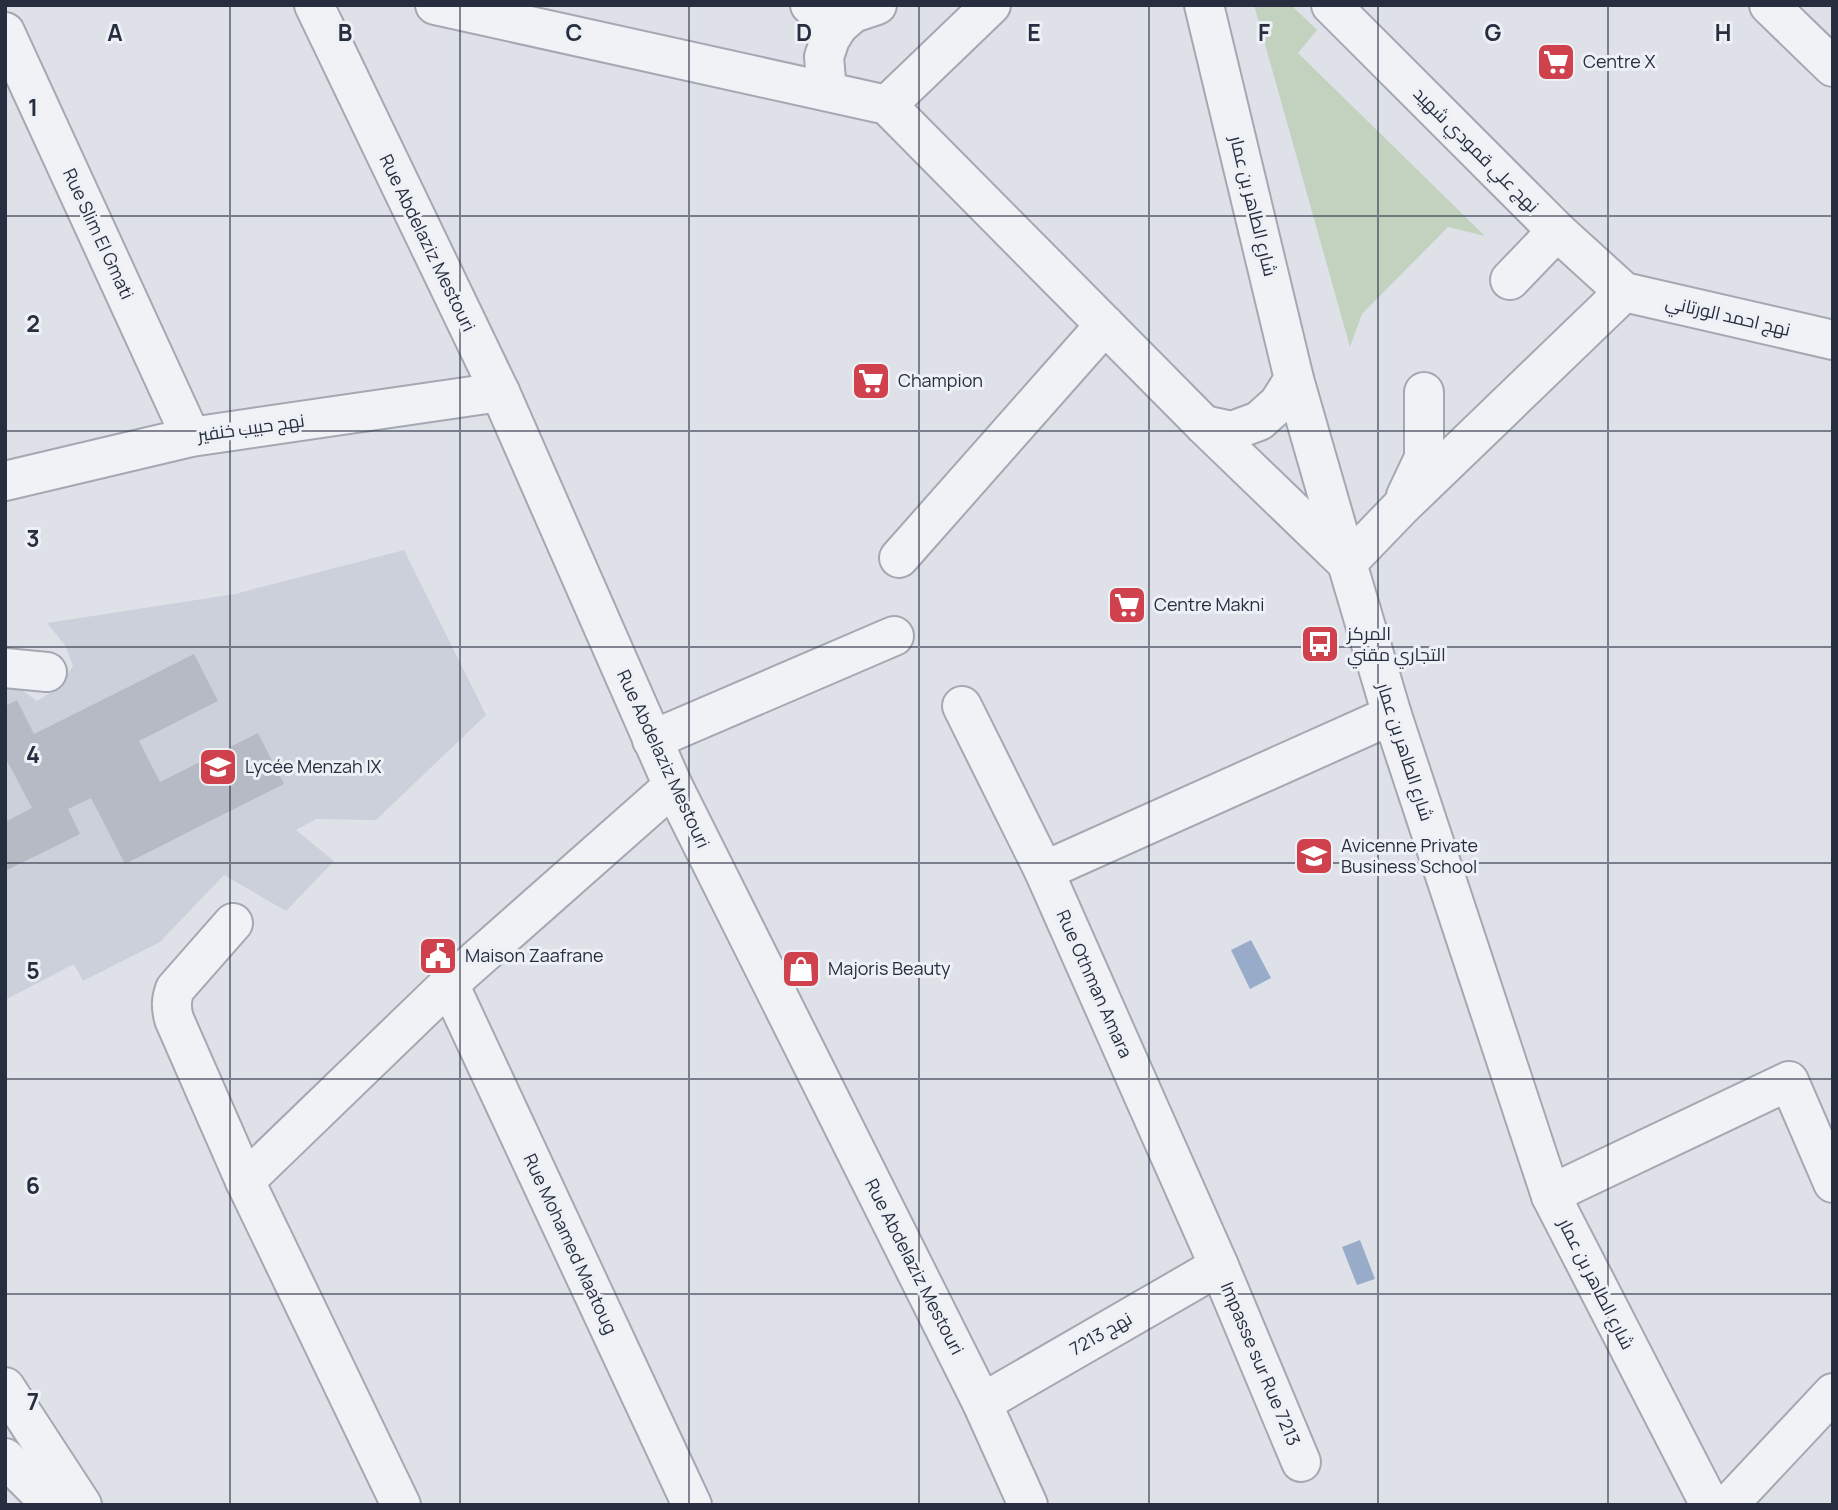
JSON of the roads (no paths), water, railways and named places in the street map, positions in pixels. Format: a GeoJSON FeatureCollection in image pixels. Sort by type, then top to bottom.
{"type":"FeatureCollection","features":[{"type":"Feature","properties":{"kind":"street","name":"Rue Abdelaziz Mestouri"},"geometry":{"type":"LineString","coordinates":[[314,5],[499,392],[673,786],[982,1403],[1028,1505]]}},
{"type":"Feature","properties":{"kind":"street"},"geometry":{"type":"LineString","coordinates":[[435,5],[536,17],[887,105],[1204,425],[1347,563],[1401,507],[1624,292]]}},
{"type":"Feature","properties":{"kind":"street"},"geometry":{"type":"LineString","coordinates":[[827,92],[824,57],[830,39],[825,15],[853,13],[877,5]]}},
{"type":"Feature","properties":{"kind":"street"},"geometry":{"type":"LineString","coordinates":[[887,105],[991,5]]}},
{"type":"Feature","properties":{"kind":"street","name":"شارع الطاهر بن عمار"},"geometry":{"type":"LineString","coordinates":[[1204,5],[1294,379],[1347,563],[1392,715],[1551,1196],[1710,1505]]}},
{"type":"Feature","properties":{"kind":"street","name":"نهج علي قمودي شهيد"},"geometry":{"type":"LineString","coordinates":[[1331,5],[1557,231],[1624,292]]}},
{"type":"Feature","properties":{"kind":"street"},"geometry":{"type":"LineString","coordinates":[[1769,5],[1833,67]]}},
{"type":"Feature","properties":{"kind":"street","name":"Rue Slim El Gmati"},"geometry":{"type":"LineString","coordinates":[[5,32],[191,437]]}},
{"type":"Feature","properties":{"kind":"street"},"geometry":{"type":"LineString","coordinates":[[1510,280],[1557,231]]}},
{"type":"Feature","properties":{"kind":"street","name":"نهج احمد الورتاني"},"geometry":{"type":"LineString","coordinates":[[1624,292],[1833,340]]}},
{"type":"Feature","properties":{"kind":"street"},"geometry":{"type":"LineString","coordinates":[[899,558],[1105,325]]}},
{"type":"Feature","properties":{"kind":"street"},"geometry":{"type":"LineString","coordinates":[[1204,425],[1232,431],[1259,421],[1278,404],[1294,379]]}},
{"type":"Feature","properties":{"kind":"street","name":"نهج حبيب خنفير"},"geometry":{"type":"LineString","coordinates":[[5,481],[191,437],[499,392]]}},
{"type":"Feature","properties":{"kind":"street"},"geometry":{"type":"LineString","coordinates":[[1401,507],[1424,458],[1424,392]]}},
{"type":"Feature","properties":{"kind":"street"},"geometry":{"type":"LineString","coordinates":[[652,740],[894,636]]}},
{"type":"Feature","properties":{"kind":"street"},"geometry":{"type":"LineString","coordinates":[[5,668],[47,673]]}},
{"type":"Feature","properties":{"kind":"street","name":"Rue Othman Amara"},"geometry":{"type":"LineString","coordinates":[[962,706],[1044,871],[1219,1266]]}},
{"type":"Feature","properties":{"kind":"street"},"geometry":{"type":"LineString","coordinates":[[1044,871],[1392,715]]}},
{"type":"Feature","properties":{"kind":"street"},"geometry":{"type":"LineString","coordinates":[[245,1181],[449,984],[673,786]]}},
{"type":"Feature","properties":{"kind":"street"},"geometry":{"type":"LineString","coordinates":[[233,923],[175,989],[171,998],[171,1009],[245,1181],[401,1505]]}},
{"type":"Feature","properties":{"kind":"street","name":"Rue Mohamed Maatoug"},"geometry":{"type":"LineString","coordinates":[[449,984],[692,1505]]}},
{"type":"Feature","properties":{"kind":"street"},"geometry":{"type":"LineString","coordinates":[[1551,1196],[1789,1081],[1833,1183]]}},
{"type":"Feature","properties":{"kind":"street","name":"نهج 7213"},"geometry":{"type":"LineString","coordinates":[[982,1403],[1219,1266]]}},
{"type":"Feature","properties":{"kind":"street","name":"Impasse sur Rue 7213"},"geometry":{"type":"LineString","coordinates":[[1219,1266],[1301,1462]]}},
{"type":"Feature","properties":{"kind":"street"},"geometry":{"type":"LineString","coordinates":[[5,1387],[82,1505]]}},
{"type":"Feature","properties":{"kind":"street"},"geometry":{"type":"LineString","coordinates":[[1728,1505],[1833,1393]]}},
{"type":"Feature","properties":{"kind":"street"},"geometry":{"type":"LineString","coordinates":[[5,1458],[52,1505]]}},
{"type":"Feature","properties":{"kind":"water"},"geometry":{"type":"Polygon","coordinates":[[[1251,940],[1271,978],[1250,989],[1231,950],[1251,940]]]}},
{"type":"Feature","properties":{"kind":"water"},"geometry":{"type":"Polygon","coordinates":[[[1360,1240],[1375,1279],[1357,1285],[1342,1247],[1360,1240]]]}},
{"type":"Feature","properties":{"kind":"place","name":"Centre X"},"geometry":{"type":"Point","coordinates":[1556,62]}},
{"type":"Feature","properties":{"kind":"place","name":"Champion"},"geometry":{"type":"Point","coordinates":[871,381]}},
{"type":"Feature","properties":{"kind":"place","name":"Centre Makni"},"geometry":{"type":"Point","coordinates":[1127,605]}},
{"type":"Feature","properties":{"kind":"place","name":"المركز التجاري مقني"},"geometry":{"type":"Point","coordinates":[1320,644]}},
{"type":"Feature","properties":{"kind":"place","name":"Lycée Menzah IX"},"geometry":{"type":"Point","coordinates":[218,767]}},
{"type":"Feature","properties":{"kind":"place","name":"Avicenne Private Business School"},"geometry":{"type":"Point","coordinates":[1314,856]}},
{"type":"Feature","properties":{"kind":"place","name":"Maison Zaafrane"},"geometry":{"type":"Point","coordinates":[438,956]}},
{"type":"Feature","properties":{"kind":"place","name":"Majoris Beauty"},"geometry":{"type":"Point","coordinates":[801,969]}}]}
